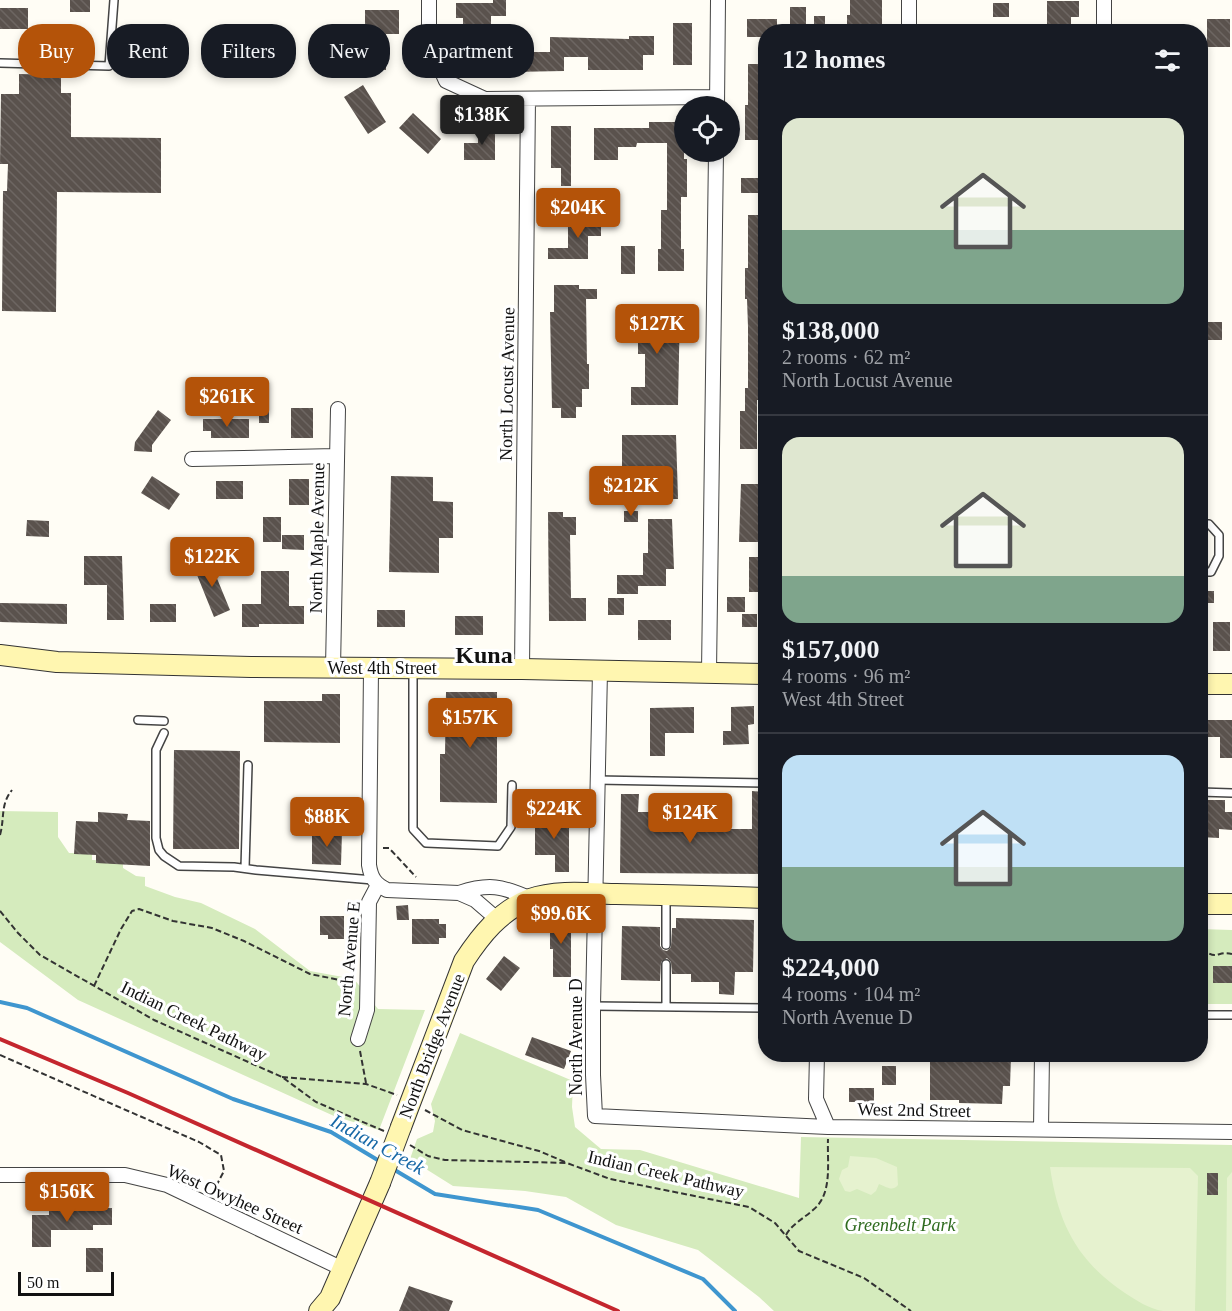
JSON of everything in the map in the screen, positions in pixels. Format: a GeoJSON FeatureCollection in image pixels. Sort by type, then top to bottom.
{"type":"FeatureCollection","features":[{"type":"Feature","properties":{"kind":"main road","name":"West 4th Street"},"geometry":{"type":"LineString","coordinates":[[0,655],[57,662],[758,674]]}},
{"type":"Feature","properties":{"kind":"main road"},"geometry":{"type":"LineString","coordinates":[[1208,684],[1232,684]]}},
{"type":"Feature","properties":{"kind":"main road","name":"North Bridge Avenue"},"geometry":{"type":"LineString","coordinates":[[319,1311],[330,1298],[380,1183],[397,1131],[464,962],[480,937],[497,919],[531,899],[555,894],[758,898]]}},
{"type":"Feature","properties":{"kind":"main road"},"geometry":{"type":"LineString","coordinates":[[1208,904],[1232,904]]}},
{"type":"Feature","properties":{"kind":"street"},"geometry":{"type":"LineString","coordinates":[[429,0],[429,43],[446,81],[484,99],[674,101]]}},
{"type":"Feature","properties":{"kind":"street"},"geometry":{"type":"LineString","coordinates":[[717,96],[718,0]]}},
{"type":"Feature","properties":{"kind":"street"},"geometry":{"type":"LineString","coordinates":[[909,0],[909,24]]}},
{"type":"Feature","properties":{"kind":"street"},"geometry":{"type":"LineString","coordinates":[[1104,0],[1104,24]]}},
{"type":"Feature","properties":{"kind":"street","name":"North Locust Avenue"},"geometry":{"type":"LineString","coordinates":[[522,669],[528,99]]}},
{"type":"Feature","properties":{"kind":"street"},"geometry":{"type":"LineString","coordinates":[[709,672],[716,162]]}},
{"type":"Feature","properties":{"kind":"street","name":"North Maple Avenue"},"geometry":{"type":"LineString","coordinates":[[333,668],[338,410]]}},
{"type":"Feature","properties":{"kind":"street"},"geometry":{"type":"LineString","coordinates":[[192,459],[336,456]]}},
{"type":"Feature","properties":{"kind":"street","name":"North Avenue E"},"geometry":{"type":"LineString","coordinates":[[358,1039],[367,1010],[369,902],[375,882],[369,865],[371,669]]}},
{"type":"Feature","properties":{"kind":"street","name":"North Avenue D"},"geometry":{"type":"LineString","coordinates":[[595,1116],[593,1075],[594,893],[600,671]]}},
{"type":"Feature","properties":{"kind":"street"},"geometry":{"type":"LineString","coordinates":[[375,882],[387,890],[400,891],[459,892],[476,887],[506,888],[531,899]]}},
{"type":"Feature","properties":{"kind":"street"},"geometry":{"type":"LineString","coordinates":[[459,892],[486,908],[497,919]]}},
{"type":"Feature","properties":{"kind":"street"},"geometry":{"type":"LineString","coordinates":[[817,1062],[816,1100],[828,1127]]}},
{"type":"Feature","properties":{"kind":"street"},"geometry":{"type":"LineString","coordinates":[[1041,1129],[1042,1062]]}},
{"type":"Feature","properties":{"kind":"street","name":"West 2nd Street"},"geometry":{"type":"LineString","coordinates":[[595,1116],[828,1127],[1232,1132]]}},
{"type":"Feature","properties":{"kind":"street","name":"West Owyhee Street"},"geometry":{"type":"LineString","coordinates":[[0,1175],[125,1175],[167,1185],[343,1269]]}},
{"type":"Feature","properties":{"kind":"lane"},"geometry":{"type":"LineString","coordinates":[[0,63],[109,66],[114,0]]}},
{"type":"Feature","properties":{"kind":"lane"},"geometry":{"type":"LineString","coordinates":[[1208,524],[1219,535],[1219,556],[1211,572],[1208,572]]}},
{"type":"Feature","properties":{"kind":"lane"},"geometry":{"type":"LineString","coordinates":[[413,669],[413,829],[426,843],[498,846],[511,828],[512,785]]}},
{"type":"Feature","properties":{"kind":"lane"},"geometry":{"type":"LineString","coordinates":[[138,720],[164,721]]}},
{"type":"Feature","properties":{"kind":"lane"},"geometry":{"type":"LineString","coordinates":[[164,733],[156,750],[155,825],[159,850],[164,856],[179,866],[245,868],[375,882]]}},
{"type":"Feature","properties":{"kind":"lane"},"geometry":{"type":"LineString","coordinates":[[245,868],[248,765]]}},
{"type":"Feature","properties":{"kind":"lane"},"geometry":{"type":"LineString","coordinates":[[597,780],[758,783]]}},
{"type":"Feature","properties":{"kind":"lane"},"geometry":{"type":"LineString","coordinates":[[1208,792],[1232,793]]}},
{"type":"Feature","properties":{"kind":"lane"},"geometry":{"type":"LineString","coordinates":[[666,895],[666,945]]}},
{"type":"Feature","properties":{"kind":"lane"},"geometry":{"type":"LineString","coordinates":[[666,964],[666,1007]]}},
{"type":"Feature","properties":{"kind":"lane"},"geometry":{"type":"LineString","coordinates":[[593,1006],[758,1008]]}},
{"type":"Feature","properties":{"kind":"lane"},"geometry":{"type":"LineString","coordinates":[[1208,1015],[1232,1015]]}},
{"type":"Feature","properties":{"kind":"path"},"geometry":{"type":"LineString","coordinates":[[0,835],[4,801],[12,790]]}},
{"type":"Feature","properties":{"kind":"path"},"geometry":{"type":"LineString","coordinates":[[380,848],[389,848],[416,877]]}},
{"type":"Feature","properties":{"kind":"path","name":"Indian Creek Pathway"},"geometry":{"type":"LineString","coordinates":[[94,986],[121,929],[132,911],[139,909],[173,921],[212,928],[310,974],[356,983],[367,982]]}},
{"type":"Feature","properties":{"kind":"path","name":"Indian Creek Pathway"},"geometry":{"type":"LineString","coordinates":[[0,910],[18,933],[40,955],[154,1020],[282,1077],[316,1102],[341,1114],[397,1131]]}},
{"type":"Feature","properties":{"kind":"path"},"geometry":{"type":"LineString","coordinates":[[1208,953],[1215,957],[1232,954]]}},
{"type":"Feature","properties":{"kind":"path"},"geometry":{"type":"LineString","coordinates":[[358,1039],[366,1084]]}},
{"type":"Feature","properties":{"kind":"path"},"geometry":{"type":"LineString","coordinates":[[0,1055],[199,1142],[220,1155],[224,1171],[206,1204]]}},
{"type":"Feature","properties":{"kind":"path","name":"Indian Creek Pathway"},"geometry":{"type":"LineString","coordinates":[[282,1077],[366,1084],[400,1096]]}},
{"type":"Feature","properties":{"kind":"path","name":"Indian Creek Pathway"},"geometry":{"type":"LineString","coordinates":[[420,1107],[462,1130],[539,1151],[610,1179],[749,1207],[775,1223],[799,1251],[864,1278],[911,1311]]}},
{"type":"Feature","properties":{"kind":"path"},"geometry":{"type":"LineString","coordinates":[[786,1235],[791,1227],[816,1208],[827,1193],[828,1127]]}},
{"type":"Feature","properties":{"kind":"path","name":"Indian Creek Pathway"},"geometry":{"type":"LineString","coordinates":[[410,1145],[428,1156],[445,1160],[567,1163]]}},
{"type":"Feature","properties":{"kind":"green space"},"geometry":{"type":"Polygon","coordinates":[[[0,811],[58,812],[58,837],[69,853],[92,853],[92,860],[123,861],[123,868],[136,876],[145,877],[145,886],[175,897],[201,903],[255,929],[310,971],[354,979],[378,1009],[425,1010],[379,1130],[334,1116],[78,1000],[0,942],[0,811]]]}},
{"type":"Feature","properties":{"kind":"green space"},"geometry":{"type":"Polygon","coordinates":[[[1208,929],[1232,930],[1232,1004],[1208,1004],[1208,929]]]}},
{"type":"Feature","properties":{"kind":"green space","name":"Greenbelt Park"},"geometry":{"type":"Polygon","coordinates":[[[460,1033],[573,1081],[572,1107],[575,1127],[601,1149],[640,1150],[799,1198],[801,1137],[1232,1145],[1232,1311],[774,1311],[698,1250],[616,1225],[566,1197],[525,1191],[453,1186],[410,1159],[417,1139],[433,1132],[435,1121],[431,1104],[460,1033]]]}},
{"type":"Feature","properties":{"kind":"green space"},"geometry":{"type":"Polygon","coordinates":[[[850,1156],[876,1158],[897,1167],[898,1185],[891,1189],[879,1184],[871,1195],[857,1189],[850,1192],[845,1191],[839,1179],[842,1170],[848,1167],[850,1156]]]}},
{"type":"Feature","properties":{"kind":"green space"},"geometry":{"type":"Polygon","coordinates":[[[1050,1167],[1190,1168],[1198,1176],[1195,1311],[1163,1311],[1148,1306],[1125,1293],[1094,1268],[1072,1239],[1065,1223],[1058,1206],[1050,1167]]]}},
{"type":"Feature","properties":{"kind":"green space"},"geometry":{"type":"Polygon","coordinates":[[[1232,1172],[1232,1311],[1226,1311],[1227,1178],[1232,1172]]]}},
{"type":"Feature","properties":{"kind":"building"},"geometry":{"type":"Polygon","coordinates":[[[70,0],[90,0],[90,12],[70,12],[70,0]]]}},
{"type":"Feature","properties":{"kind":"building"},"geometry":{"type":"Polygon","coordinates":[[[493,0],[506,0],[506,16],[491,16],[491,24],[463,24],[463,18],[456,18],[456,3],[493,3],[493,0]]]}},
{"type":"Feature","properties":{"kind":"building"},"geometry":{"type":"Polygon","coordinates":[[[850,0],[882,0],[882,24],[847,24],[847,15],[850,15],[850,0]]]}},
{"type":"Feature","properties":{"kind":"building"},"geometry":{"type":"Polygon","coordinates":[[[1047,1],[1079,1],[1079,17],[1071,17],[1071,24],[1047,24],[1047,1]]]}},
{"type":"Feature","properties":{"kind":"building"},"geometry":{"type":"Polygon","coordinates":[[[993,3],[1009,3],[1009,17],[993,17],[993,3]]]}},
{"type":"Feature","properties":{"kind":"building"},"geometry":{"type":"Polygon","coordinates":[[[790,7],[806,7],[806,24],[790,24],[790,7]]]}},
{"type":"Feature","properties":{"kind":"building"},"geometry":{"type":"Polygon","coordinates":[[[0,8],[28,8],[28,24],[18,24],[18,29],[0,29],[0,8]]]}},
{"type":"Feature","properties":{"kind":"building"},"geometry":{"type":"Polygon","coordinates":[[[365,10],[399,10],[399,34],[390,34],[390,24],[365,24],[365,10]]]}},
{"type":"Feature","properties":{"kind":"building"},"geometry":{"type":"Polygon","coordinates":[[[814,16],[825,16],[825,24],[814,24],[814,16]]]}},
{"type":"Feature","properties":{"kind":"building"},"geometry":{"type":"Polygon","coordinates":[[[747,19],[777,19],[777,24],[758,24],[758,37],[747,37],[747,19]]]}},
{"type":"Feature","properties":{"kind":"building"},"geometry":{"type":"Polygon","coordinates":[[[1207,19],[1230,19],[1230,47],[1208,47],[1207,19]]]}},
{"type":"Feature","properties":{"kind":"building"},"geometry":{"type":"Polygon","coordinates":[[[673,23],[692,23],[692,65],[673,65],[673,23]]]}},
{"type":"Feature","properties":{"kind":"building"},"geometry":{"type":"Polygon","coordinates":[[[629,36],[654,36],[654,55],[643,55],[643,70],[588,70],[588,57],[564,57],[564,71],[534,72],[534,52],[550,52],[550,37],[629,39],[629,36]]]}},
{"type":"Feature","properties":{"kind":"building"},"geometry":{"type":"Polygon","coordinates":[[[748,64],[758,64],[758,140],[745,140],[745,105],[748,105],[748,64]]]}},
{"type":"Feature","properties":{"kind":"building"},"geometry":{"type":"Polygon","coordinates":[[[19,78],[61,78],[61,93],[71,93],[71,137],[161,138],[161,193],[57,192],[56,312],[2,311],[3,191],[7,191],[8,164],[0,164],[1,94],[19,94],[19,78]]]}},
{"type":"Feature","properties":{"kind":"building"},"geometry":{"type":"Polygon","coordinates":[[[363,85],[386,122],[368,134],[344,97],[363,85]]]}},
{"type":"Feature","properties":{"kind":"building"},"geometry":{"type":"Polygon","coordinates":[[[413,113],[441,139],[428,154],[399,128],[413,113]]]}},
{"type":"Feature","properties":{"kind":"building"},"geometry":{"type":"Polygon","coordinates":[[[649,122],[674,122],[674,162],[687,162],[687,197],[681,197],[681,249],[684,249],[684,271],[658,271],[658,249],[661,249],[661,210],[667,210],[667,143],[637,143],[636,147],[618,147],[618,160],[594,160],[594,128],[649,128],[649,122]]]}},
{"type":"Feature","properties":{"kind":"building"},"geometry":{"type":"Polygon","coordinates":[[[551,126],[571,126],[571,186],[561,186],[561,168],[551,168],[551,126]]]}},
{"type":"Feature","properties":{"kind":"building"},"geometry":{"type":"Polygon","coordinates":[[[478,128],[495,128],[495,160],[464,160],[464,143],[478,143],[478,128]]]}},
{"type":"Feature","properties":{"kind":"building"},"geometry":{"type":"Polygon","coordinates":[[[741,178],[758,178],[758,193],[741,193],[741,178]]]}},
{"type":"Feature","properties":{"kind":"building"},"geometry":{"type":"Polygon","coordinates":[[[748,215],[758,215],[757,449],[740,449],[740,411],[745,411],[745,388],[748,388],[745,268],[748,268],[748,215]]]}},
{"type":"Feature","properties":{"kind":"building"},"geometry":{"type":"Polygon","coordinates":[[[581,216],[601,216],[601,236],[588,236],[588,259],[548,259],[548,248],[568,248],[568,221],[581,221],[581,216]]]}},
{"type":"Feature","properties":{"kind":"building"},"geometry":{"type":"Polygon","coordinates":[[[621,246],[635,246],[635,274],[621,274],[621,246]]]}},
{"type":"Feature","properties":{"kind":"building"},"geometry":{"type":"Polygon","coordinates":[[[554,285],[579,285],[579,289],[597,289],[597,299],[586,299],[589,389],[582,389],[582,407],[576,407],[576,418],[561,418],[561,408],[552,408],[550,312],[554,312],[554,285]]]}},
{"type":"Feature","properties":{"kind":"building"},"geometry":{"type":"Polygon","coordinates":[[[650,306],[680,306],[678,405],[631,405],[631,387],[645,387],[645,354],[638,354],[638,326],[621,326],[621,313],[650,313],[650,306]]]}},
{"type":"Feature","properties":{"kind":"building"},"geometry":{"type":"Polygon","coordinates":[[[1208,322],[1222,322],[1222,340],[1208,340],[1208,322]]]}},
{"type":"Feature","properties":{"kind":"building"},"geometry":{"type":"Polygon","coordinates":[[[259,407],[269,407],[269,423],[259,423],[259,407]]]}},
{"type":"Feature","properties":{"kind":"building"},"geometry":{"type":"Polygon","coordinates":[[[291,408],[313,408],[313,438],[291,438],[291,408]]]}},
{"type":"Feature","properties":{"kind":"building"},"geometry":{"type":"Polygon","coordinates":[[[158,410],[171,420],[152,445],[152,452],[134,451],[135,442],[158,410]]]}},
{"type":"Feature","properties":{"kind":"building"},"geometry":{"type":"Polygon","coordinates":[[[203,419],[249,419],[249,438],[211,438],[211,431],[203,431],[203,419]]]}},
{"type":"Feature","properties":{"kind":"building"},"geometry":{"type":"Polygon","coordinates":[[[622,435],[676,435],[678,499],[645,499],[645,486],[649,486],[649,466],[622,466],[622,435]]]}},
{"type":"Feature","properties":{"kind":"building"},"geometry":{"type":"Polygon","coordinates":[[[152,476],[180,494],[169,510],[141,493],[152,476]]]}},
{"type":"Feature","properties":{"kind":"building"},"geometry":{"type":"Polygon","coordinates":[[[391,476],[433,477],[433,501],[453,502],[453,538],[439,538],[439,573],[389,572],[391,476]]]}},
{"type":"Feature","properties":{"kind":"building"},"geometry":{"type":"Polygon","coordinates":[[[289,479],[309,479],[309,505],[289,505],[289,479]]]}},
{"type":"Feature","properties":{"kind":"building"},"geometry":{"type":"Polygon","coordinates":[[[216,481],[243,481],[243,499],[216,499],[216,481]]]}},
{"type":"Feature","properties":{"kind":"building"},"geometry":{"type":"Polygon","coordinates":[[[741,484],[758,484],[758,542],[739,542],[741,484]]]}},
{"type":"Feature","properties":{"kind":"building"},"geometry":{"type":"Polygon","coordinates":[[[624,511],[638,511],[638,522],[624,522],[624,511]]]}},
{"type":"Feature","properties":{"kind":"building"},"geometry":{"type":"Polygon","coordinates":[[[548,512],[563,512],[563,517],[576,517],[576,535],[570,535],[571,598],[586,598],[586,621],[549,621],[548,512]]]}},
{"type":"Feature","properties":{"kind":"building"},"geometry":{"type":"Polygon","coordinates":[[[263,517],[281,517],[281,542],[263,542],[263,517]]]}},
{"type":"Feature","properties":{"kind":"building"},"geometry":{"type":"Polygon","coordinates":[[[648,519],[672,519],[674,569],[666,569],[666,586],[638,586],[638,594],[617,594],[617,575],[643,575],[643,553],[648,553],[648,519]]]}},
{"type":"Feature","properties":{"kind":"building"},"geometry":{"type":"Polygon","coordinates":[[[27,520],[49,521],[49,537],[26,536],[27,520]]]}},
{"type":"Feature","properties":{"kind":"building"},"geometry":{"type":"Polygon","coordinates":[[[282,535],[304,535],[304,550],[282,549],[282,535]]]}},
{"type":"Feature","properties":{"kind":"building"},"geometry":{"type":"Polygon","coordinates":[[[84,556],[122,556],[124,620],[107,620],[107,585],[84,585],[84,556]]]}},
{"type":"Feature","properties":{"kind":"building"},"geometry":{"type":"Polygon","coordinates":[[[749,557],[758,557],[758,592],[749,592],[749,557]]]}},
{"type":"Feature","properties":{"kind":"building"},"geometry":{"type":"Polygon","coordinates":[[[209,559],[230,610],[214,617],[193,565],[209,559]]]}},
{"type":"Feature","properties":{"kind":"building"},"geometry":{"type":"Polygon","coordinates":[[[261,571],[289,571],[289,606],[304,606],[304,624],[259,624],[259,627],[242,627],[242,604],[261,604],[261,571]]]}},
{"type":"Feature","properties":{"kind":"building"},"geometry":{"type":"Polygon","coordinates":[[[1208,591],[1214,591],[1214,603],[1208,603],[1208,591]]]}},
{"type":"Feature","properties":{"kind":"building"},"geometry":{"type":"Polygon","coordinates":[[[727,597],[745,597],[745,612],[727,612],[727,597]]]}},
{"type":"Feature","properties":{"kind":"building"},"geometry":{"type":"Polygon","coordinates":[[[608,598],[624,598],[624,615],[608,615],[608,598]]]}},
{"type":"Feature","properties":{"kind":"building"},"geometry":{"type":"Polygon","coordinates":[[[0,603],[67,604],[67,624],[0,622],[0,603]]]}},
{"type":"Feature","properties":{"kind":"building"},"geometry":{"type":"Polygon","coordinates":[[[150,604],[176,604],[176,622],[150,622],[150,604]]]}},
{"type":"Feature","properties":{"kind":"building"},"geometry":{"type":"Polygon","coordinates":[[[377,610],[405,610],[405,627],[377,627],[377,610]]]}},
{"type":"Feature","properties":{"kind":"building"},"geometry":{"type":"Polygon","coordinates":[[[742,614],[757,614],[757,627],[742,627],[742,614]]]}},
{"type":"Feature","properties":{"kind":"building"},"geometry":{"type":"Polygon","coordinates":[[[455,616],[483,616],[483,635],[455,635],[455,616]]]}},
{"type":"Feature","properties":{"kind":"building"},"geometry":{"type":"Polygon","coordinates":[[[638,620],[671,620],[671,640],[638,640],[638,620]]]}},
{"type":"Feature","properties":{"kind":"building"},"geometry":{"type":"Polygon","coordinates":[[[1213,622],[1230,622],[1230,651],[1213,651],[1213,622]]]}},
{"type":"Feature","properties":{"kind":"building"},"geometry":{"type":"Polygon","coordinates":[[[446,692],[497,692],[497,803],[440,802],[440,754],[445,754],[446,692]]]}},
{"type":"Feature","properties":{"kind":"building"},"geometry":{"type":"Polygon","coordinates":[[[322,694],[340,694],[340,743],[264,742],[264,701],[322,701],[322,694]]]}},
{"type":"Feature","properties":{"kind":"building"},"geometry":{"type":"Polygon","coordinates":[[[754,706],[754,724],[748,725],[749,744],[723,745],[723,731],[731,731],[731,707],[754,706]]]}},
{"type":"Feature","properties":{"kind":"building"},"geometry":{"type":"Polygon","coordinates":[[[694,707],[694,733],[665,733],[665,756],[650,756],[650,708],[694,707]]]}},
{"type":"Feature","properties":{"kind":"building"},"geometry":{"type":"Polygon","coordinates":[[[1208,720],[1232,720],[1232,758],[1220,758],[1220,737],[1208,737],[1208,720]]]}},
{"type":"Feature","properties":{"kind":"building"},"geometry":{"type":"Polygon","coordinates":[[[174,750],[240,751],[239,849],[173,849],[174,750]]]}},
{"type":"Feature","properties":{"kind":"building"},"geometry":{"type":"Polygon","coordinates":[[[752,791],[758,791],[758,874],[620,873],[621,794],[639,794],[638,812],[649,812],[649,824],[689,825],[689,829],[752,829],[752,791]]]}},
{"type":"Feature","properties":{"kind":"building"},"geometry":{"type":"Polygon","coordinates":[[[1208,800],[1225,800],[1225,812],[1232,812],[1232,830],[1219,829],[1219,838],[1208,837],[1208,800]]]}},
{"type":"Feature","properties":{"kind":"building"},"geometry":{"type":"Polygon","coordinates":[[[98,812],[128,814],[127,820],[150,821],[150,866],[96,863],[96,855],[74,854],[76,821],[98,822],[98,812]]]}},
{"type":"Feature","properties":{"kind":"building"},"geometry":{"type":"Polygon","coordinates":[[[535,816],[569,816],[569,872],[555,872],[555,855],[535,855],[535,816]]]}},
{"type":"Feature","properties":{"kind":"building"},"geometry":{"type":"Polygon","coordinates":[[[312,831],[342,832],[341,865],[312,864],[312,831]]]}},
{"type":"Feature","properties":{"kind":"building"},"geometry":{"type":"Polygon","coordinates":[[[408,905],[409,920],[397,920],[396,906],[408,905]]]}},
{"type":"Feature","properties":{"kind":"building"},"geometry":{"type":"Polygon","coordinates":[[[320,916],[344,916],[344,939],[328,939],[328,935],[320,935],[320,916]]]}},
{"type":"Feature","properties":{"kind":"building"},"geometry":{"type":"Polygon","coordinates":[[[550,916],[571,916],[571,977],[553,977],[550,916]]]}},
{"type":"Feature","properties":{"kind":"building"},"geometry":{"type":"Polygon","coordinates":[[[676,918],[754,920],[753,972],[735,972],[734,995],[719,994],[719,982],[691,982],[691,974],[672,974],[671,962],[667,958],[661,962],[660,981],[621,980],[622,926],[660,927],[660,946],[667,951],[671,947],[672,928],[676,928],[676,918]]]}},
{"type":"Feature","properties":{"kind":"building"},"geometry":{"type":"Polygon","coordinates":[[[412,919],[439,919],[439,924],[446,924],[446,938],[439,938],[439,944],[412,944],[412,919]]]}},
{"type":"Feature","properties":{"kind":"building"},"geometry":{"type":"Polygon","coordinates":[[[504,956],[520,968],[501,991],[486,979],[504,956]]]}},
{"type":"Feature","properties":{"kind":"building"},"geometry":{"type":"Polygon","coordinates":[[[1213,966],[1232,966],[1232,983],[1213,983],[1213,966]]]}},
{"type":"Feature","properties":{"kind":"building"},"geometry":{"type":"Polygon","coordinates":[[[532,1037],[571,1051],[564,1069],[525,1055],[532,1037]]]}},
{"type":"Feature","properties":{"kind":"building"},"geometry":{"type":"Polygon","coordinates":[[[930,1062],[1011,1062],[1010,1086],[1003,1086],[1002,1104],[930,1100],[930,1062]]]}},
{"type":"Feature","properties":{"kind":"building"},"geometry":{"type":"Polygon","coordinates":[[[882,1066],[896,1066],[896,1085],[882,1085],[882,1066]]]}},
{"type":"Feature","properties":{"kind":"building"},"geometry":{"type":"Polygon","coordinates":[[[849,1088],[874,1088],[874,1102],[849,1102],[849,1088]]]}},
{"type":"Feature","properties":{"kind":"building"},"geometry":{"type":"Polygon","coordinates":[[[1207,1173],[1218,1173],[1218,1195],[1207,1195],[1207,1173]]]}},
{"type":"Feature","properties":{"kind":"building"},"geometry":{"type":"Polygon","coordinates":[[[112,1208],[112,1225],[93,1225],[93,1230],[51,1230],[51,1247],[32,1247],[32,1215],[49,1215],[49,1210],[112,1208]]]}},
{"type":"Feature","properties":{"kind":"building"},"geometry":{"type":"Polygon","coordinates":[[[86,1248],[103,1248],[103,1272],[86,1272],[86,1248]]]}},
{"type":"Feature","properties":{"kind":"building"},"geometry":{"type":"Polygon","coordinates":[[[409,1286],[453,1301],[449,1311],[399,1311],[409,1286]]]}},
{"type":"Feature","properties":{"kind":"waterway","name":"Indian Creek"},"geometry":{"type":"LineString","coordinates":[[0,1002],[27,1008],[233,1099],[331,1132],[381,1162]]}},
{"type":"Feature","properties":{"kind":"waterway","name":"Indian Creek"},"geometry":{"type":"LineString","coordinates":[[393,1169],[435,1194],[538,1210],[703,1279],[735,1311]]}},
{"type":"Feature","properties":{"kind":"railway"},"geometry":{"type":"LineString","coordinates":[[0,1039],[128,1093],[618,1311]]}},
{"type":"Feature","properties":{"kind":"district","name":"Kuna"},"geometry":{"type":"Point","coordinates":[484,655]}}]}
